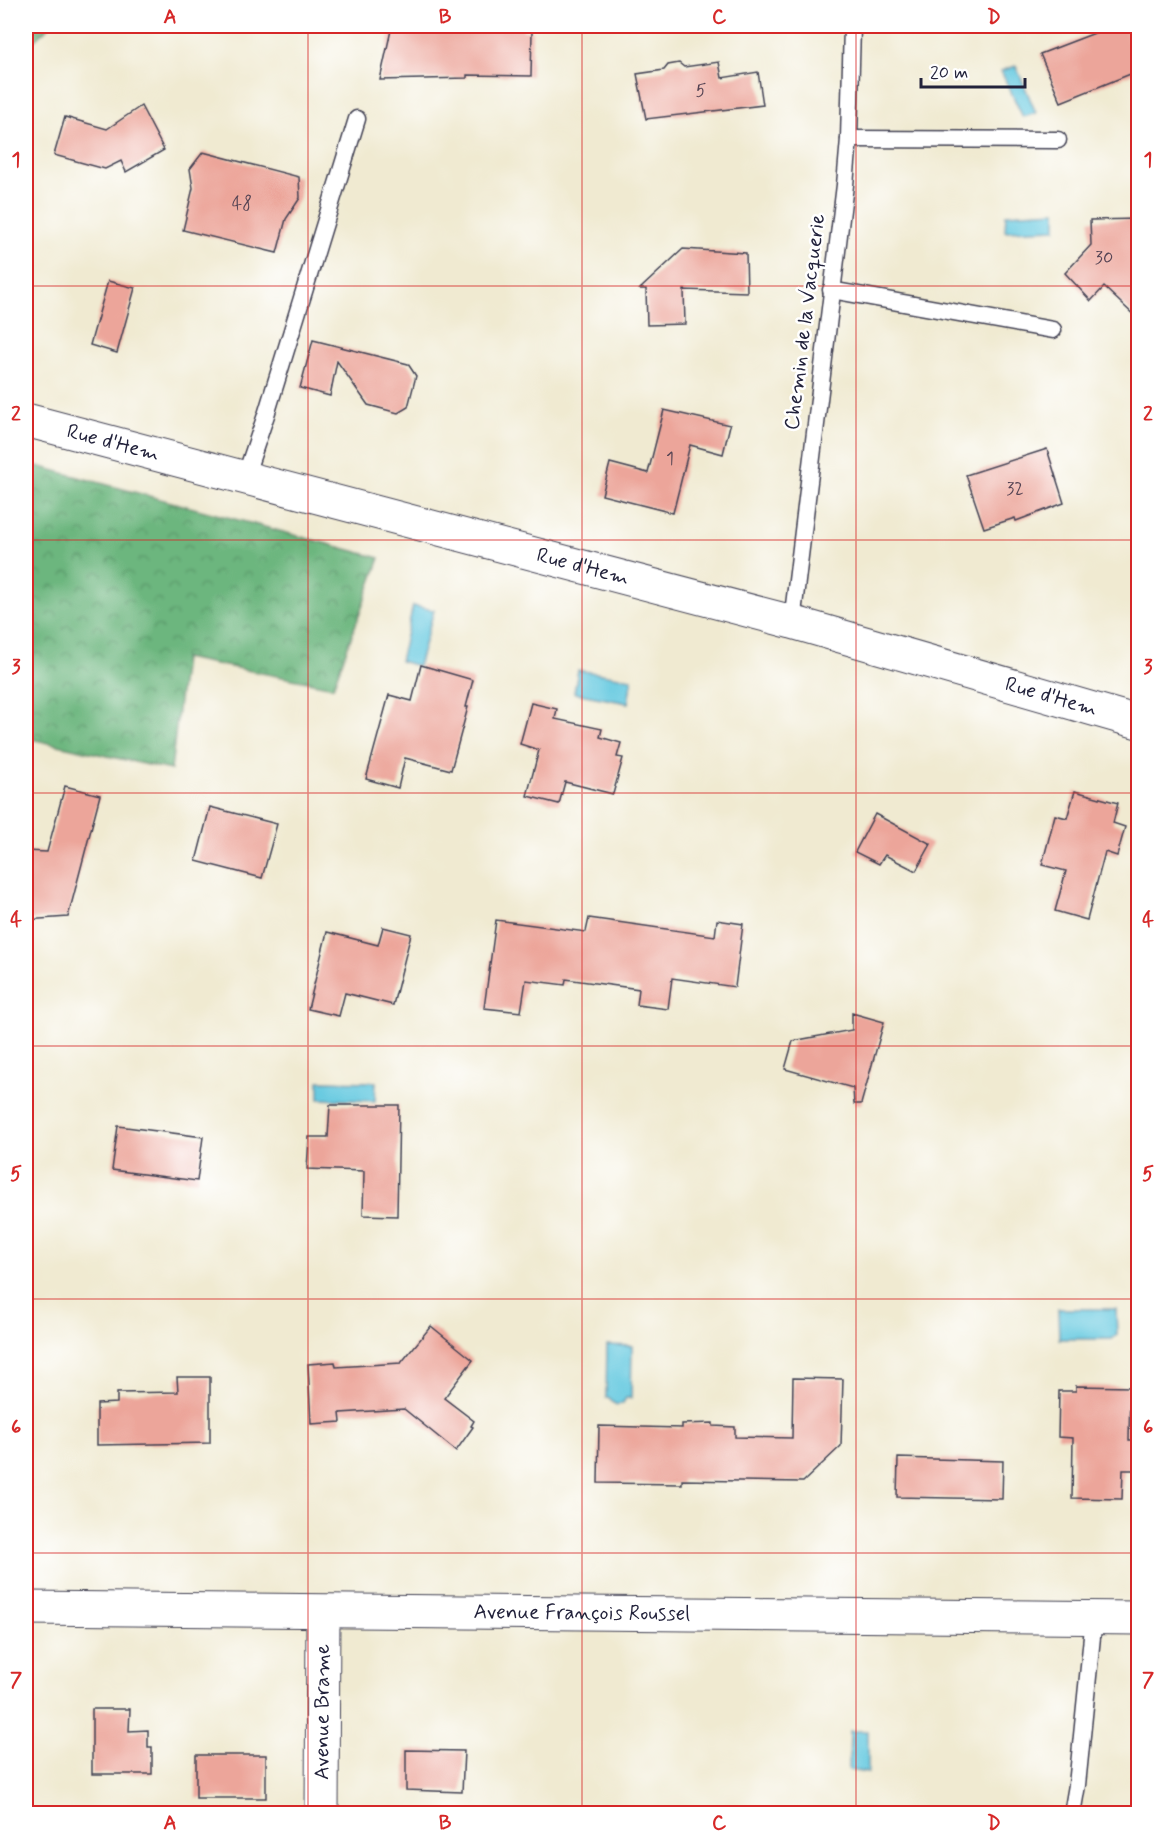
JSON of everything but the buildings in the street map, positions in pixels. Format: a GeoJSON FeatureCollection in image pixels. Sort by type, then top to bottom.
{"type":"FeatureCollection","features":[{"type":"Feature","properties":{"kind":"street","name":"Rue d'Hem"},"geometry":{"type":"LineString","coordinates":[[26,420],[792,622],[1138,722]]}},
{"type":"Feature","properties":{"kind":"street","name":"Avenue François Roussel"},"geometry":{"type":"LineString","coordinates":[[26,1608],[1138,1618]]}},
{"type":"Feature","properties":{"kind":"street","name":"Avenue Brame"},"geometry":{"type":"LineString","coordinates":[[322,1814],[323,1612]]}},
{"type":"Feature","properties":{"kind":"lane","name":"Chemin de la Vacquerie"},"geometry":{"type":"LineString","coordinates":[[792,622],[849,139],[852,26]]}},
{"type":"Feature","properties":{"kind":"lane"},"geometry":{"type":"LineString","coordinates":[[245,477],[357,119]]}},
{"type":"Feature","properties":{"kind":"lane"},"geometry":{"type":"LineString","coordinates":[[849,139],[1058,140]]}},
{"type":"Feature","properties":{"kind":"lane"},"geometry":{"type":"LineString","coordinates":[[831,290],[1053,330]]}},
{"type":"Feature","properties":{"kind":"lane"},"geometry":{"type":"LineString","coordinates":[[1072,1814],[1094,1617]]}},
{"type":"Feature","properties":{"kind":"green space"},"geometry":{"type":"Polygon","coordinates":[[[26,26],[50,26],[26,48],[26,26]]]}},
{"type":"Feature","properties":{"kind":"green space"},"geometry":{"type":"Polygon","coordinates":[[[26,463],[380,558],[333,687],[184,658],[171,770],[26,738],[26,463]]]}},
{"type":"Feature","properties":{"kind":"water"},"geometry":{"type":"Polygon","coordinates":[[[1016,66],[1036,113],[1023,117],[1001,71],[1016,66]]]}},
{"type":"Feature","properties":{"kind":"water"},"geometry":{"type":"Polygon","coordinates":[[[1056,211],[1056,229],[1005,231],[1006,214],[1056,211]]]}},
{"type":"Feature","properties":{"kind":"water"},"geometry":{"type":"Polygon","coordinates":[[[413,606],[434,610],[418,666],[400,661],[413,606]]]}},
{"type":"Feature","properties":{"kind":"water"},"geometry":{"type":"Polygon","coordinates":[[[578,670],[632,679],[628,703],[574,693],[578,670]]]}},
{"type":"Feature","properties":{"kind":"water"},"geometry":{"type":"Polygon","coordinates":[[[319,1081],[376,1082],[375,1101],[319,1099],[319,1081]]]}},
{"type":"Feature","properties":{"kind":"water"},"geometry":{"type":"Polygon","coordinates":[[[1058,1309],[1116,1309],[1117,1335],[1112,1339],[1059,1339],[1058,1309]]]}},
{"type":"Feature","properties":{"kind":"water"},"geometry":{"type":"Polygon","coordinates":[[[607,1345],[632,1346],[631,1398],[626,1398],[623,1403],[617,1405],[610,1398],[606,1398],[607,1345]]]}},
{"type":"Feature","properties":{"kind":"water"},"geometry":{"type":"Polygon","coordinates":[[[850,1731],[868,1731],[868,1773],[849,1770],[850,1731]]]}}]}
